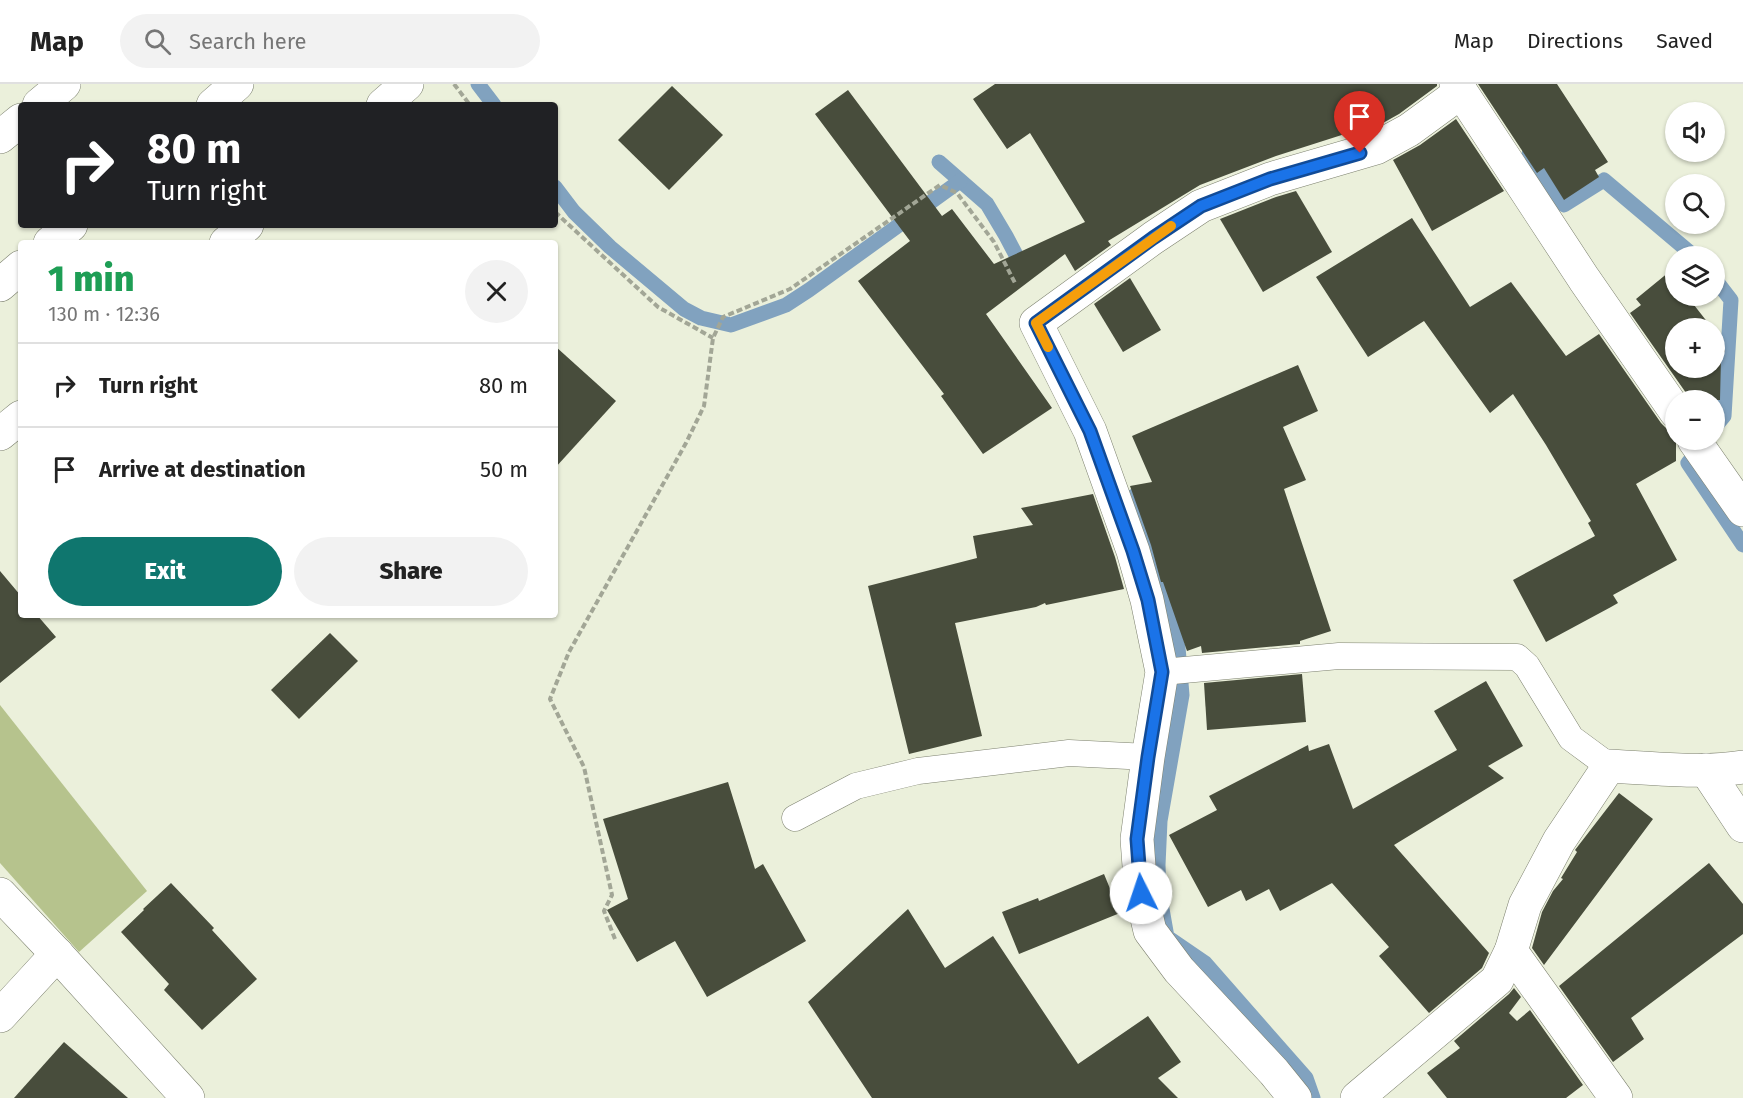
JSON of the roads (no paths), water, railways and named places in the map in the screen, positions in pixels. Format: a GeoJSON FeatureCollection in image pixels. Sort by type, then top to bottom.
{"type":"FeatureCollection","features":[{"type":"Feature","properties":{"kind":"main road"},"geometry":{"type":"LineString","coordinates":[[43,102],[64,84]]}},
{"type":"Feature","properties":{"kind":"main road"},"geometry":{"type":"LineString","coordinates":[[216,102],[237,84]]}},
{"type":"Feature","properties":{"kind":"main road"},"geometry":{"type":"LineString","coordinates":[[1294,1098],[1274,1072],[1179,970],[1150,931],[1141,893],[1137,839],[1162,672],[1148,600],[1090,431],[1036,323],[1201,206],[1270,179],[1376,148],[1408,130],[1458,88],[1565,251],[1665,396]]}},
{"type":"Feature","properties":{"kind":"main road"},"geometry":{"type":"LineString","coordinates":[[0,137],[18,122]]}},
{"type":"Feature","properties":{"kind":"main road"},"geometry":{"type":"LineString","coordinates":[[54,240],[68,228]]}},
{"type":"Feature","properties":{"kind":"main road"},"geometry":{"type":"LineString","coordinates":[[230,240],[244,228]]}},
{"type":"Feature","properties":{"kind":"main road"},"geometry":{"type":"LineString","coordinates":[[0,285],[18,270]]}},
{"type":"Feature","properties":{"kind":"main road"},"geometry":{"type":"LineString","coordinates":[[0,434],[18,419]]}},
{"type":"Feature","properties":{"kind":"main road"},"geometry":{"type":"LineString","coordinates":[[1701,450],[1743,510]]}},
{"type":"Feature","properties":{"kind":"main road"},"geometry":{"type":"LineString","coordinates":[[1357,1098],[1497,980],[1511,951],[1526,905],[1559,841],[1609,766],[1725,770],[1743,766]]}},
{"type":"Feature","properties":{"kind":"main road"},"geometry":{"type":"LineString","coordinates":[[1706,770],[1743,826]]}},
{"type":"Feature","properties":{"kind":"main road"},"geometry":{"type":"LineString","coordinates":[[0,894],[188,1098]]}},
{"type":"Feature","properties":{"kind":"main road"},"geometry":{"type":"LineString","coordinates":[[1511,951],[1616,1098]]}},
{"type":"Feature","properties":{"kind":"main road"},"geometry":{"type":"LineString","coordinates":[[0,1016],[57,954]]}},
{"type":"Feature","properties":{"kind":"lane"},"geometry":{"type":"LineString","coordinates":[[1162,672],[1339,656],[1517,657],[1527,666],[1571,738],[1609,766]]}},
{"type":"Feature","properties":{"kind":"lane"},"geometry":{"type":"LineString","coordinates":[[795,818],[856,786],[918,771],[1069,753],[1148,757]]}},
{"type":"Feature","properties":{"kind":"waterway"},"geometry":{"type":"LineString","coordinates":[[478,84],[492,102]]}},
{"type":"Feature","properties":{"kind":"waterway"},"geometry":{"type":"LineString","coordinates":[[1529,154],[1564,205],[1604,180],[1682,246]]}},
{"type":"Feature","properties":{"kind":"waterway"},"geometry":{"type":"LineString","coordinates":[[939,162],[987,204],[1025,272]]}},
{"type":"Feature","properties":{"kind":"waterway"},"geometry":{"type":"LineString","coordinates":[[558,191],[574,212],[610,247],[684,309],[701,318],[731,325],[786,305],[960,181]]}},
{"type":"Feature","properties":{"kind":"waterway"},"geometry":{"type":"LineString","coordinates":[[1725,292],[1731,300],[1725,399]]}},
{"type":"Feature","properties":{"kind":"waterway"},"geometry":{"type":"LineString","coordinates":[[1699,450],[1688,463],[1743,545]]}},
{"type":"Feature","properties":{"kind":"waterway"},"geometry":{"type":"LineString","coordinates":[[1134,496],[1178,647],[1182,695],[1160,821],[1159,892],[1167,937],[1205,963],[1306,1078],[1313,1098]]}}]}
